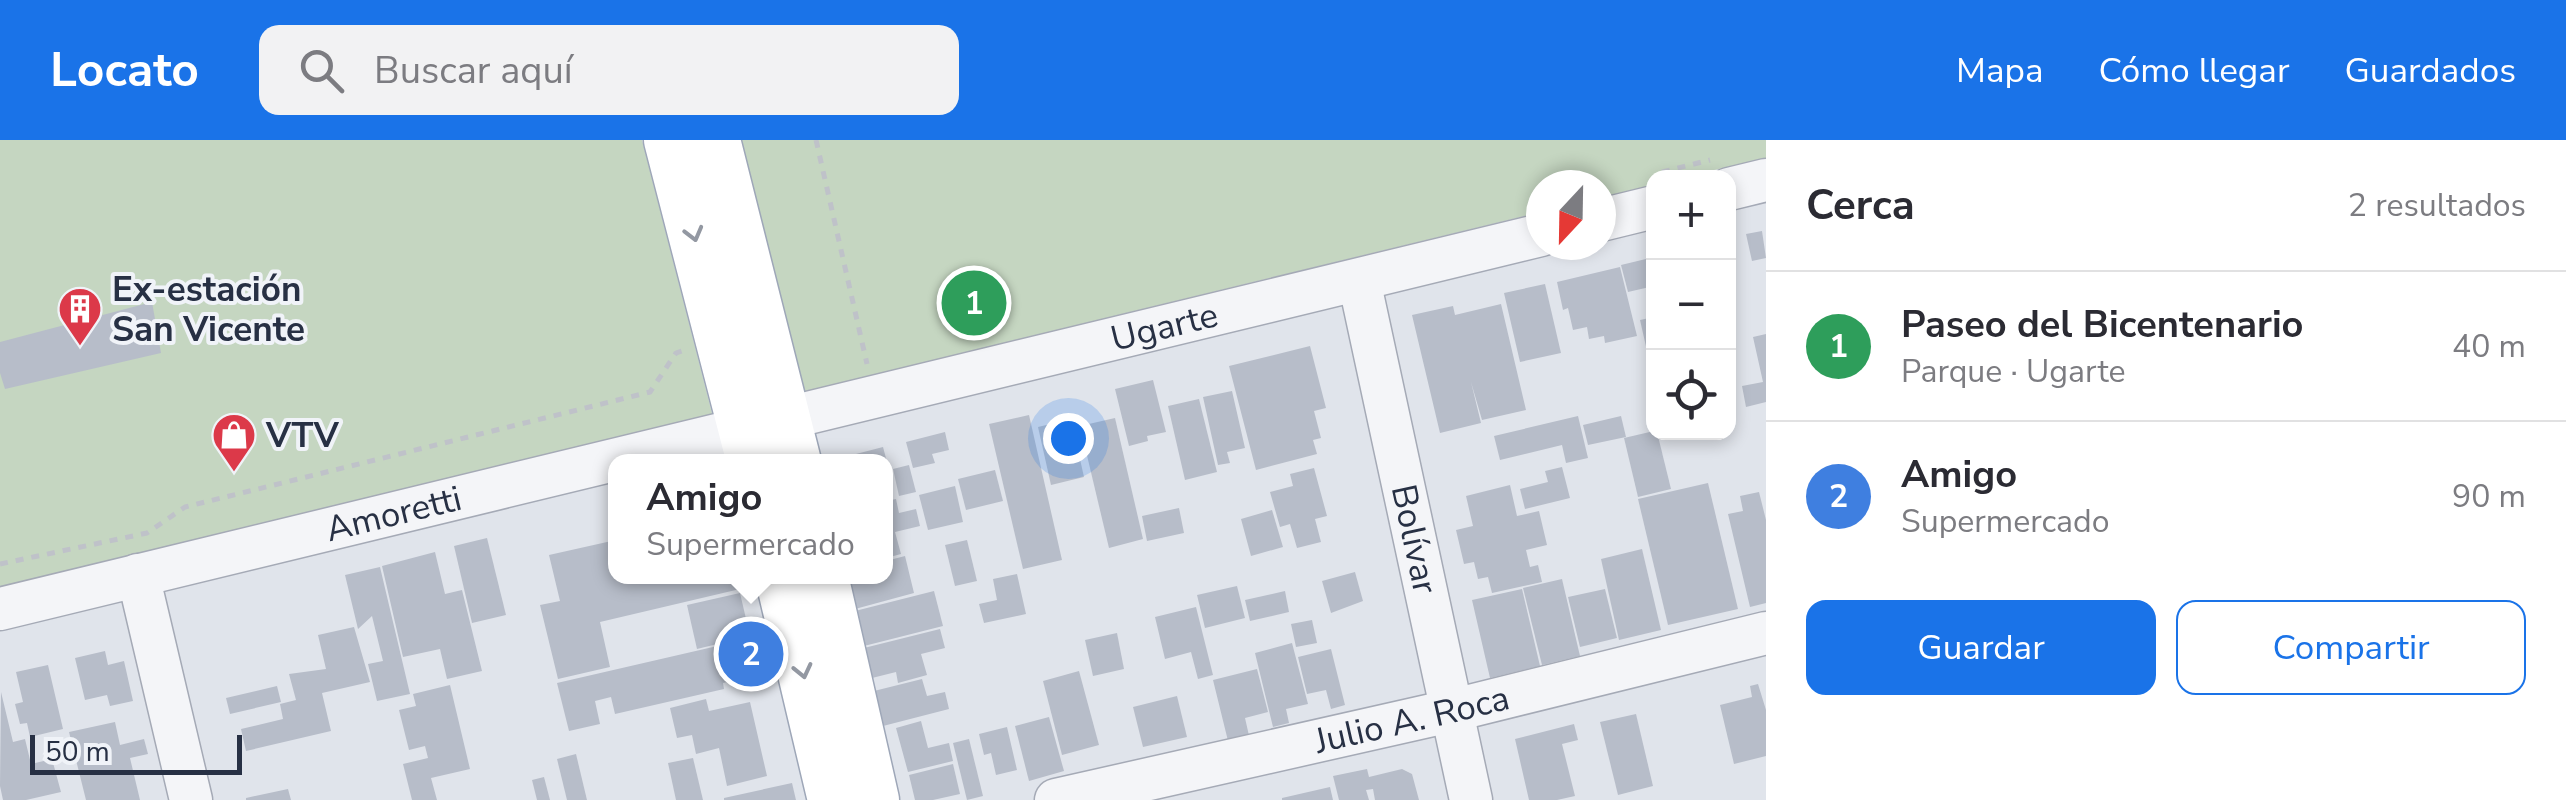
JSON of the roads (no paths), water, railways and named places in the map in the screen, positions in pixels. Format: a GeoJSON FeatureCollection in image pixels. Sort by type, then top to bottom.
{"type":"FeatureCollection","features":[{"type":"Feature","properties":{"kind":"main road"},"geometry":{"type":"LineString","coordinates":[[670,140],[770,443]]}},
{"type":"Feature","properties":{"kind":"main road"},"geometry":{"type":"LineString","coordinates":[[714,140],[770,443]]}},
{"type":"Feature","properties":{"kind":"main road"},"geometry":{"type":"LineString","coordinates":[[782,584],[834,800]]}},
{"type":"Feature","properties":{"kind":"main road"},"geometry":{"type":"LineString","coordinates":[[824,584],[873,800]]}},
{"type":"Feature","properties":{"kind":"street"},"geometry":{"type":"LineString","coordinates":[[1736,176],[1766,180]]}},
{"type":"Feature","properties":{"kind":"street"},"geometry":{"type":"LineString","coordinates":[[1616,212],[1646,195]]}},
{"type":"Feature","properties":{"kind":"street","name":"Ugarte"},"geometry":{"type":"LineString","coordinates":[[770,443],[1359,280],[1526,239]]}},
{"type":"Feature","properties":{"kind":"street","name":"Bolívar"},"geometry":{"type":"LineString","coordinates":[[1359,280],[1471,800]]}},
{"type":"Feature","properties":{"kind":"street","name":"Amoretti"},"geometry":{"type":"LineString","coordinates":[[717,454],[770,443]]}},
{"type":"Feature","properties":{"kind":"street","name":"Amoretti"},"geometry":{"type":"LineString","coordinates":[[0,609],[138,575],[608,477]]}},
{"type":"Feature","properties":{"kind":"street"},"geometry":{"type":"LineString","coordinates":[[138,575],[191,800]]}},
{"type":"Feature","properties":{"kind":"street","name":"Julio A. Roca"},"geometry":{"type":"LineString","coordinates":[[1056,800],[1450,711],[1766,634]]}},
{"type":"Feature","properties":{"kind":"place","name":"Paseo del Bicentenario"},"geometry":{"type":"Point","coordinates":[974,303]}},
{"type":"Feature","properties":{"kind":"place","name":"Ex-estación San Vicente"},"geometry":{"type":"Point","coordinates":[80,347]}},
{"type":"Feature","properties":{"kind":"place","name":"VTV"},"geometry":{"type":"Point","coordinates":[234,473]}},
{"type":"Feature","properties":{"kind":"place","name":"Amigo"},"geometry":{"type":"Point","coordinates":[751,654]}}]}
